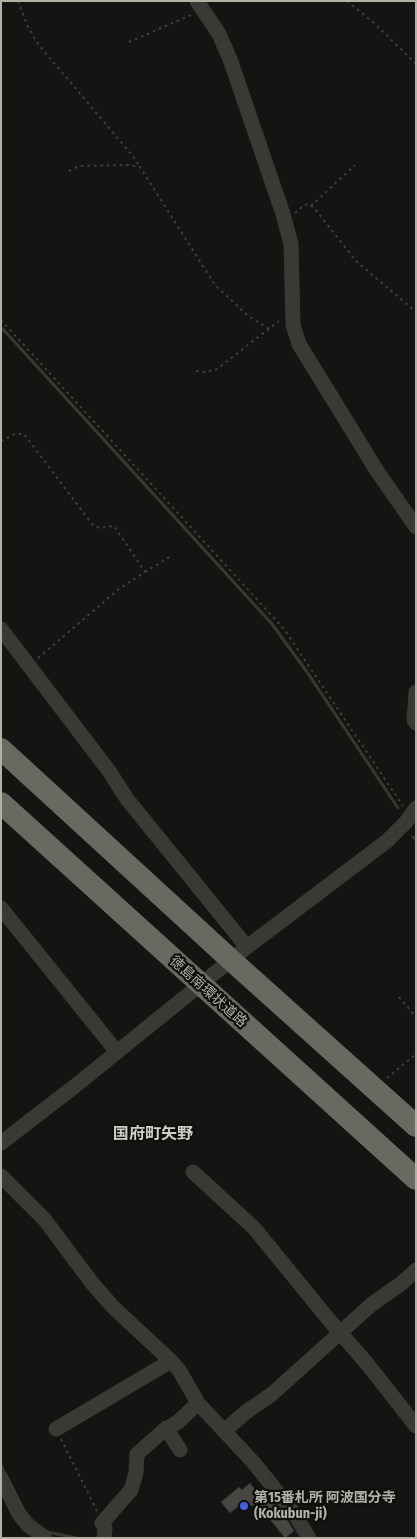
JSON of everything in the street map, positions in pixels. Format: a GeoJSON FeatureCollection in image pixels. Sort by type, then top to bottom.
{"type":"FeatureCollection","features":[{"type":"Feature","properties":{"kind":"highway"},"geometry":{"type":"LineString","coordinates":[[1,750],[239,954],[374,1088],[416,1126]]}},
{"type":"Feature","properties":{"kind":"highway","name":"徳島南環状道路"},"geometry":{"type":"LineString","coordinates":[[1,803],[416,1179]]}},
{"type":"Feature","properties":{"kind":"street"},"geometry":{"type":"LineString","coordinates":[[200,5],[219,34],[230,58],[285,221],[291,244],[293,325],[299,344],[377,471],[416,526]]}},
{"type":"Feature","properties":{"kind":"street"},"geometry":{"type":"LineString","coordinates":[[1,629],[109,771],[239,954]]}},
{"type":"Feature","properties":{"kind":"street"},"geometry":{"type":"LineString","coordinates":[[416,692],[414,697],[414,720],[416,723]]}},
{"type":"Feature","properties":{"kind":"street"},"geometry":{"type":"LineString","coordinates":[[1,1143],[118,1052],[200,984],[387,842],[413,812]]}},
{"type":"Feature","properties":{"kind":"street"},"geometry":{"type":"LineString","coordinates":[[1,908],[118,1052]]}},
{"type":"Feature","properties":{"kind":"street"},"geometry":{"type":"LineString","coordinates":[[193,1172],[254,1228],[369,1366],[416,1426]]}},
{"type":"Feature","properties":{"kind":"street"},"geometry":{"type":"LineString","coordinates":[[1,1176],[45,1220],[92,1283],[113,1307],[172,1361],[198,1403],[275,1488],[294,1513],[308,1538]]}},
{"type":"Feature","properties":{"kind":"street"},"geometry":{"type":"LineString","coordinates":[[224,1431],[246,1412],[272,1394],[372,1304],[416,1270]]}},
{"type":"Feature","properties":{"kind":"street"},"geometry":{"type":"LineString","coordinates":[[56,1429],[172,1361]]}},
{"type":"Feature","properties":{"kind":"street"},"geometry":{"type":"LineString","coordinates":[[104,1538],[105,1528],[102,1522],[131,1490],[136,1472],[137,1454],[166,1428],[178,1422],[198,1403]]}},
{"type":"Feature","properties":{"kind":"street"},"geometry":{"type":"LineString","coordinates":[[166,1428],[180,1450]]}},
{"type":"Feature","properties":{"kind":"street"},"geometry":{"type":"LineString","coordinates":[[1,1478],[18,1514],[28,1525],[45,1538]]}},
{"type":"Feature","properties":{"kind":"path"},"geometry":{"type":"LineString","coordinates":[[18,1],[27,25],[38,44],[132,155],[215,285],[247,316],[270,329]]}},
{"type":"Feature","properties":{"kind":"path"},"geometry":{"type":"LineString","coordinates":[[347,1],[374,23],[416,64]]}},
{"type":"Feature","properties":{"kind":"path"},"geometry":{"type":"LineString","coordinates":[[129,42],[200,5]]}},
{"type":"Feature","properties":{"kind":"path"},"geometry":{"type":"LineString","coordinates":[[69,171],[79,166],[128,165],[140,167]]}},
{"type":"Feature","properties":{"kind":"path"},"geometry":{"type":"LineString","coordinates":[[311,206],[355,165]]}},
{"type":"Feature","properties":{"kind":"path"},"geometry":{"type":"LineString","coordinates":[[285,221],[304,205],[309,204],[356,261],[416,312]]}},
{"type":"Feature","properties":{"kind":"path"},"geometry":{"type":"LineString","coordinates":[[196,371],[206,372],[217,368],[292,314]]}},
{"type":"Feature","properties":{"kind":"path"},"geometry":{"type":"LineString","coordinates":[[1,320],[284,629],[413,812]]}},
{"type":"Feature","properties":{"kind":"path"},"geometry":{"type":"LineString","coordinates":[[1,441],[15,434],[24,434],[92,524],[98,528],[114,526],[145,572]]}},
{"type":"Feature","properties":{"kind":"path"},"geometry":{"type":"LineString","coordinates":[[29,666],[119,589],[171,556]]}},
{"type":"Feature","properties":{"kind":"path"},"geometry":{"type":"LineString","coordinates":[[400,997],[416,1017]]}},
{"type":"Feature","properties":{"kind":"path"},"geometry":{"type":"LineString","coordinates":[[374,1088],[416,1054]]}},
{"type":"Feature","properties":{"kind":"path"},"geometry":{"type":"LineString","coordinates":[[56,1429],[102,1522]]}},
{"type":"Feature","properties":{"kind":"building"},"geometry":{"type":"Polygon","coordinates":[[[250,1483],[256,1491],[262,1488],[286,1518],[294,1531],[285,1538],[259,1506],[256,1508],[253,1505],[251,1506],[246,1500],[230,1513],[221,1502],[239,1487],[242,1490],[250,1483]]]}},
{"type":"Feature","properties":{"kind":"waterway"},"geometry":{"type":"LineString","coordinates":[[1,327],[272,624],[307,672],[398,808]]}},
{"type":"Feature","properties":{"kind":"waterway"},"geometry":{"type":"LineString","coordinates":[[413,837],[416,840]]}},
{"type":"Feature","properties":{"kind":"waterway"},"geometry":{"type":"LineString","coordinates":[[1,1465],[5,1474]]}},
{"type":"Feature","properties":{"kind":"waterway"},"geometry":{"type":"LineString","coordinates":[[47,1532],[77,1538]]}},
{"type":"Feature","properties":{"kind":"place","name":"第15番札所 阿波国分寺 (Kokubun-ji)"},"geometry":{"type":"Point","coordinates":[244,1506]}},
{"type":"Feature","properties":{"kind":"district","name":"国府町矢野"},"geometry":{"type":"Point","coordinates":[153,1135]}}]}
